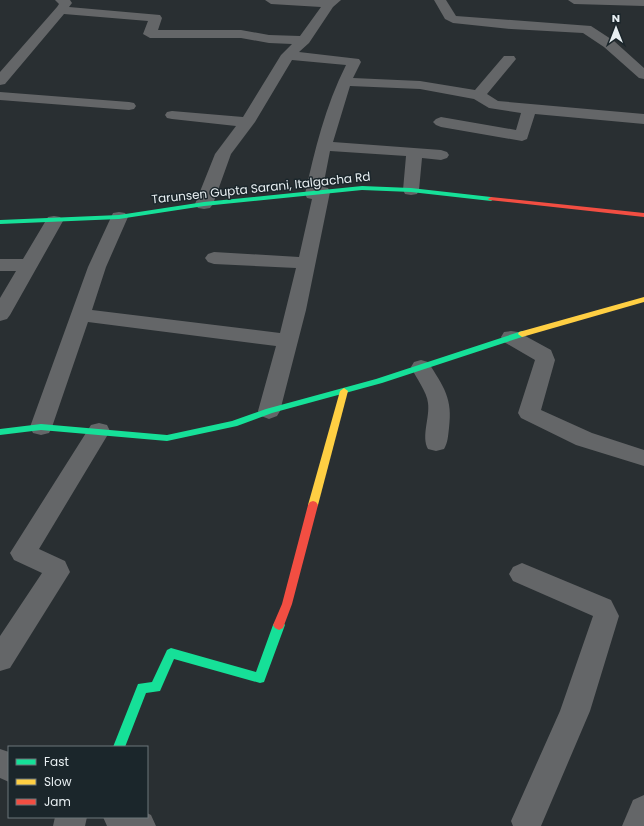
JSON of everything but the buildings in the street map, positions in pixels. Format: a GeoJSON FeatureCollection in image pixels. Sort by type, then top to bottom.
{"type":"FeatureCollection","features":[{"type":"Feature","properties":{"kind":"street"},"geometry":{"type":"LineString","coordinates":[[271,0],[332,2]]}},
{"type":"Feature","properties":{"kind":"street"},"geometry":{"type":"LineString","coordinates":[[440,0],[449,16],[453,19],[511,26],[586,29],[597,34],[629,64],[644,75]]}},
{"type":"Feature","properties":{"kind":"street"},"geometry":{"type":"LineString","coordinates":[[574,0],[644,1]]}},
{"type":"Feature","properties":{"kind":"street"},"geometry":{"type":"LineString","coordinates":[[204,204],[223,154],[247,122],[288,55],[304,40],[332,2]]}},
{"type":"Feature","properties":{"kind":"street"},"geometry":{"type":"LineString","coordinates":[[0,81],[61,5],[156,18],[150,34],[241,34],[269,39],[304,40]]}},
{"type":"Feature","properties":{"kind":"street"},"geometry":{"type":"LineString","coordinates":[[269,411],[288,341],[306,263],[323,146],[333,110],[354,62],[288,55]]}},
{"type":"Feature","properties":{"kind":"street"},"geometry":{"type":"LineString","coordinates":[[478,95],[510,59]]}},
{"type":"Feature","properties":{"kind":"street"},"geometry":{"type":"LineString","coordinates":[[344,83],[353,81],[420,85],[478,95],[494,105],[529,110],[644,119]]}},
{"type":"Feature","properties":{"kind":"street"},"geometry":{"type":"LineString","coordinates":[[0,96],[129,106]]}},
{"type":"Feature","properties":{"kind":"street"},"geometry":{"type":"LineString","coordinates":[[441,122],[522,136],[529,110]]}},
{"type":"Feature","properties":{"kind":"street"},"geometry":{"type":"LineString","coordinates":[[172,115],[247,122]]}},
{"type":"Feature","properties":{"kind":"street"},"geometry":{"type":"LineString","coordinates":[[323,146],[441,155]]}},
{"type":"Feature","properties":{"kind":"street"},"geometry":{"type":"LineString","coordinates":[[411,190],[414,152]]}},
{"type":"Feature","properties":{"kind":"street","name":"Tarunsen Gupta Sarani, Italgacha Rd"},"geometry":{"type":"LineString","coordinates":[[0,222],[54,221],[119,216],[204,204],[362,188],[411,190],[644,215]]}},
{"type":"Feature","properties":{"kind":"street"},"geometry":{"type":"LineString","coordinates":[[41,427],[107,241],[119,216]]}},
{"type":"Feature","properties":{"kind":"street"},"geometry":{"type":"LineString","coordinates":[[0,315],[54,221]]}},
{"type":"Feature","properties":{"kind":"street"},"geometry":{"type":"LineString","coordinates":[[214,258],[306,263]]}},
{"type":"Feature","properties":{"kind":"street"},"geometry":{"type":"LineString","coordinates":[[0,265],[30,265]]}},
{"type":"Feature","properties":{"kind":"street"},"geometry":{"type":"LineString","coordinates":[[0,432],[41,427],[167,438],[234,424],[269,411],[344,391],[421,368],[512,337],[644,299]]}},
{"type":"Feature","properties":{"kind":"street"},"geometry":{"type":"LineString","coordinates":[[80,315],[288,341]]}},
{"type":"Feature","properties":{"kind":"street"},"geometry":{"type":"LineString","coordinates":[[512,337],[544,356],[545,360],[529,413],[584,439],[644,458]]}},
{"type":"Feature","properties":{"kind":"street"},"geometry":{"type":"LineString","coordinates":[[421,368],[439,400],[440,412],[436,443]]}},
{"type":"Feature","properties":{"kind":"street"},"geometry":{"type":"LineString","coordinates":[[119,746],[142,688],[156,687],[171,654],[260,678],[287,604],[344,391]]}},
{"type":"Feature","properties":{"kind":"street"},"geometry":{"type":"LineString","coordinates":[[0,659],[57,572],[56,568],[23,553],[99,431]]}},
{"type":"Feature","properties":{"kind":"street"},"geometry":{"type":"LineString","coordinates":[[522,574],[602,608],[606,616],[575,711],[529,824]]}},
{"type":"Feature","properties":{"kind":"street"},"geometry":{"type":"LineString","coordinates":[[638,826],[644,812]]}},
{"type":"Feature","properties":{"kind":"street"},"geometry":{"type":"LineString","coordinates":[[122,818],[140,826]]}},
{"type":"Feature","properties":{"kind":"traffic: fast"},"geometry":{"type":"LineString","coordinates":[[0,222],[119,217],[204,204],[362,188],[411,190],[491,199]]}},
{"type":"Feature","properties":{"kind":"traffic: fast"},"geometry":{"type":"LineString","coordinates":[[0,432],[41,427],[167,438],[234,424],[269,411],[379,381],[522,334]]}},
{"type":"Feature","properties":{"kind":"traffic: fast"},"geometry":{"type":"LineString","coordinates":[[119,746],[142,688],[156,687],[171,653],[260,678],[279,625]]}},
{"type":"Feature","properties":{"kind":"traffic: slow"},"geometry":{"type":"LineString","coordinates":[[522,334],[644,299]]}},
{"type":"Feature","properties":{"kind":"traffic: slow"},"geometry":{"type":"LineString","coordinates":[[313,505],[344,391]]}},
{"type":"Feature","properties":{"kind":"traffic: jam"},"geometry":{"type":"LineString","coordinates":[[491,199],[644,215]]}},
{"type":"Feature","properties":{"kind":"traffic: jam"},"geometry":{"type":"LineString","coordinates":[[279,625],[287,604],[313,505]]}}]}
